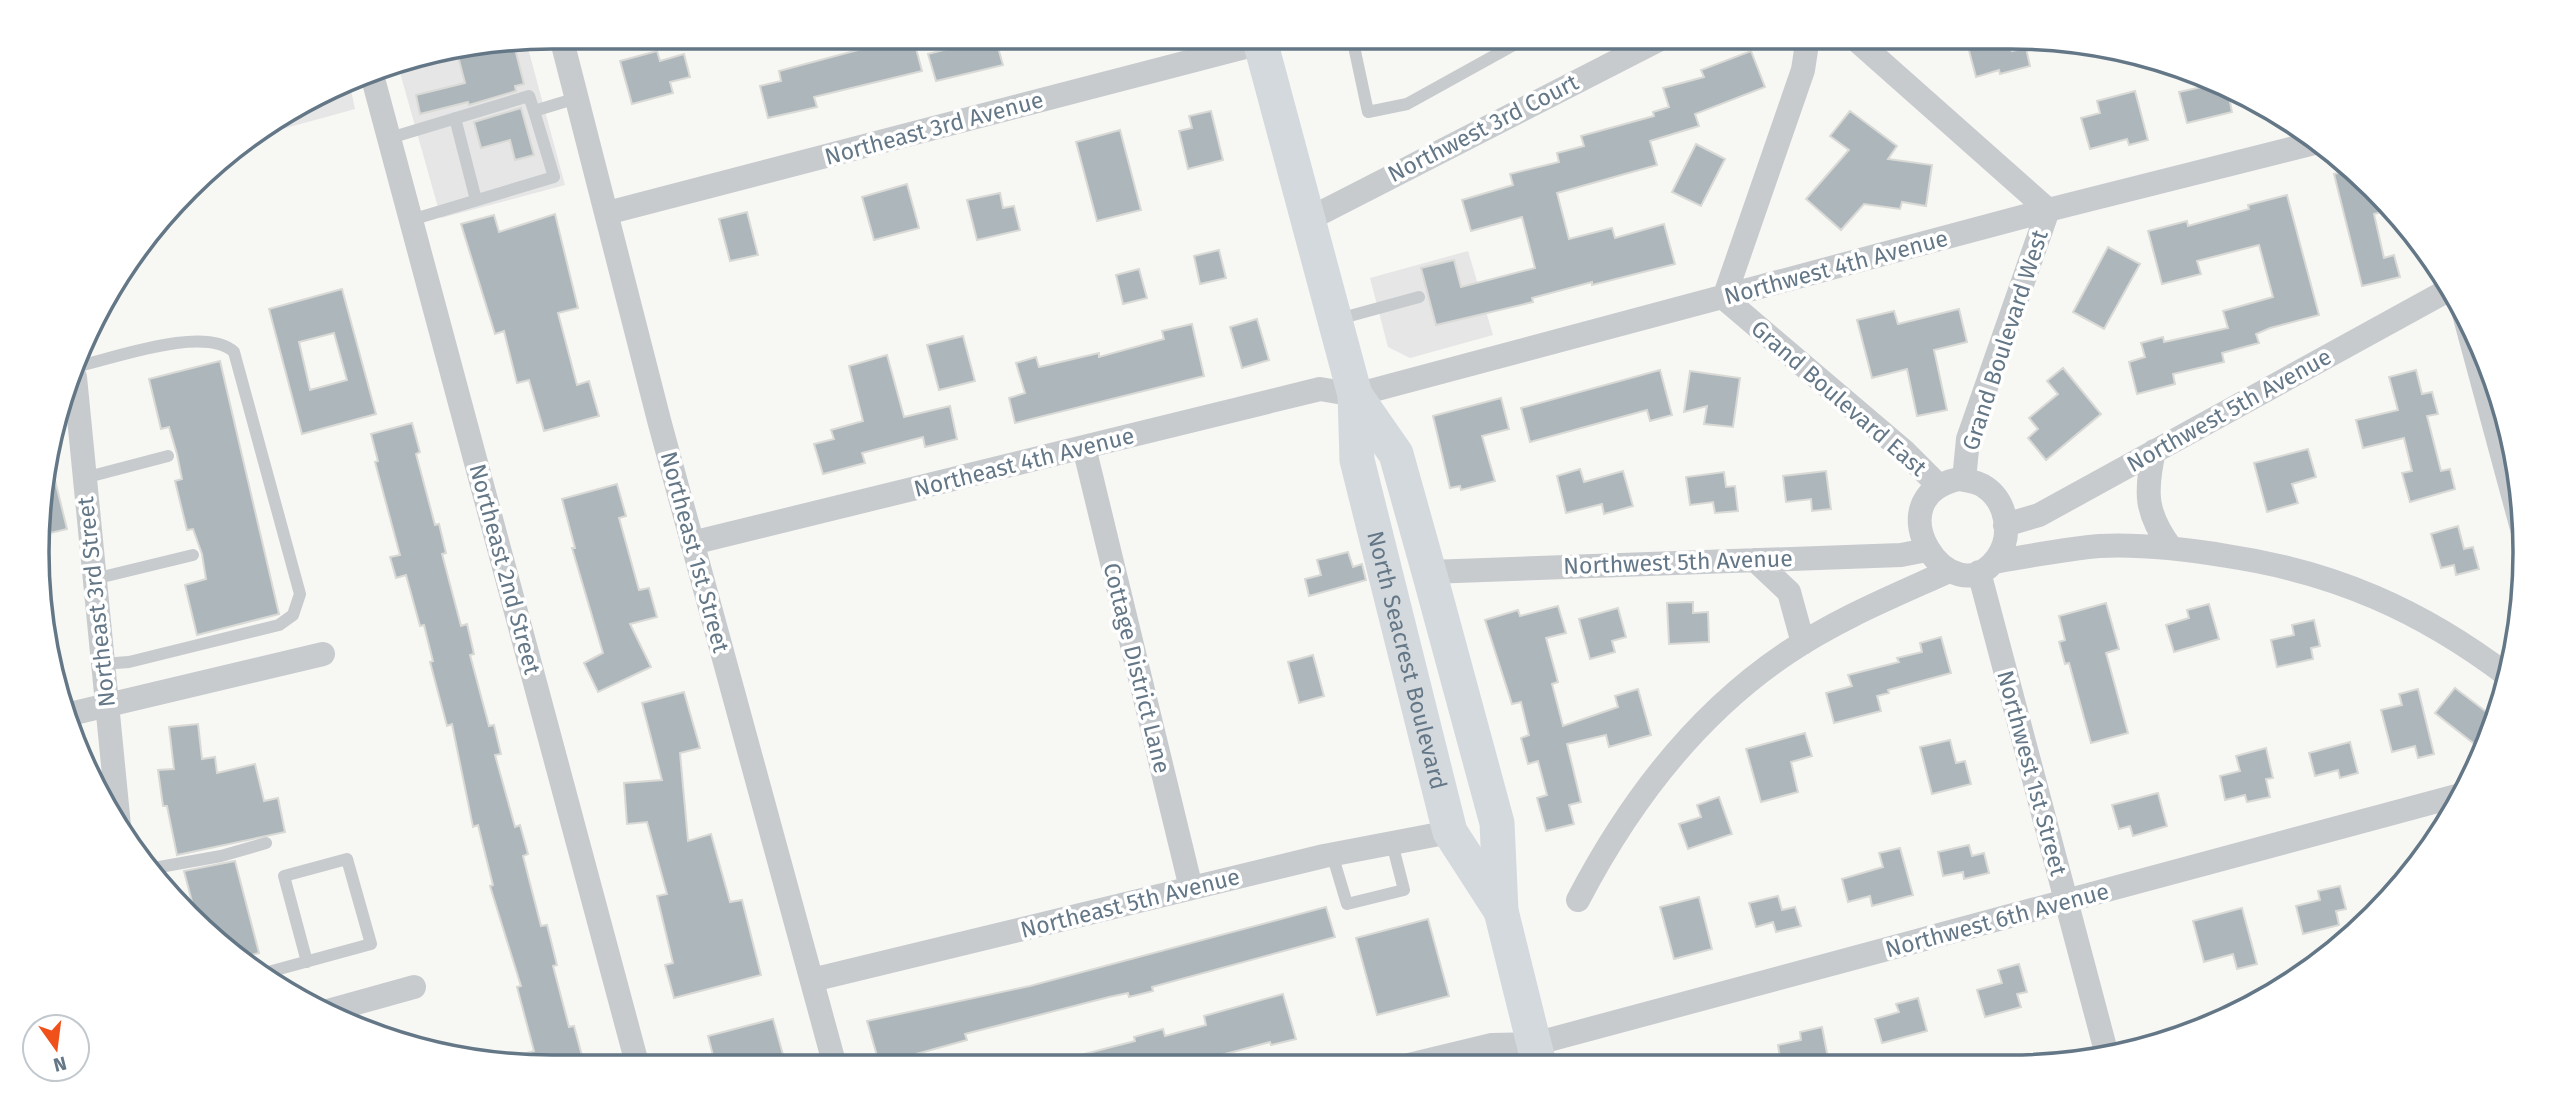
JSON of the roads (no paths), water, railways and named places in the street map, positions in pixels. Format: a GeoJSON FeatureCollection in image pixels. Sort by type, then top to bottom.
{"type":"FeatureCollection","features":[{"type":"Feature","properties":{"kind":"street","name":"Northeast 1st Street"},"geometry":{"type":"LineString","coordinates":[[567,49],[692,543],[832,1055]]}},
{"type":"Feature","properties":{"kind":"street","name":"Northeast 3rd Avenue"},"geometry":{"type":"LineString","coordinates":[[607,214],[1226,49]]}},
{"type":"Feature","properties":{"kind":"street","name":"North Seacrest Boulevard"},"geometry":{"type":"LineString","coordinates":[[1262,49],[1355,395],[1356,460],[1450,832],[1501,911]]}},
{"type":"Feature","properties":{"kind":"street","name":"Northwest 3rd Court"},"geometry":{"type":"LineString","coordinates":[[1307,220],[1641,49]]}},
{"type":"Feature","properties":{"kind":"street"},"geometry":{"type":"LineString","coordinates":[[1724,298],[1803,70],[1806,49]]}},
{"type":"Feature","properties":{"kind":"street","name":"Grand Boulevard West"},"geometry":{"type":"LineString","coordinates":[[1867,49],[2048,210],[1968,439],[1964,480]]}},
{"type":"Feature","properties":{"kind":"street","name":"Northeast 2nd Street"},"geometry":{"type":"LineString","coordinates":[[374,82],[635,1055]]}},
{"type":"Feature","properties":{"kind":"street","name":"Northwest 4th Avenue"},"geometry":{"type":"LineString","coordinates":[[1355,395],[2048,210],[2305,145]]}},
{"type":"Feature","properties":{"kind":"street","name":"Northwest 5th Avenue"},"geometry":{"type":"LineString","coordinates":[[2005,525],[2039,515],[2442,294]]}},
{"type":"Feature","properties":{"kind":"street","name":"Grand Boulevard East"},"geometry":{"type":"LineString","coordinates":[[1724,298],[1905,452],[1939,486]]}},
{"type":"Feature","properties":{"kind":"street"},"geometry":{"type":"LineString","coordinates":[[2481,375],[2506,468]]}},
{"type":"Feature","properties":{"kind":"street","name":"Northeast 4th Avenue"},"geometry":{"type":"LineString","coordinates":[[692,543],[1320,389],[1355,395]]}},
{"type":"Feature","properties":{"kind":"street","name":"Northeast 3rd Street"},"geometry":{"type":"LineString","coordinates":[[76,390],[117,805]]}},
{"type":"Feature","properties":{"kind":"street","name":"North Seacrest Boulevard"},"geometry":{"type":"LineString","coordinates":[[1355,395],[1396,454],[1429,572],[1497,823],[1501,911],[1537,1054]]}},
{"type":"Feature","properties":{"kind":"street","name":"Cottage District Lane"},"geometry":{"type":"LineString","coordinates":[[1083,447],[1191,888]]}},
{"type":"Feature","properties":{"kind":"street"},"geometry":{"type":"LineString","coordinates":[[2154,451],[2148,481],[2148,504],[2156,528],[2171,548]]}},
{"type":"Feature","properties":{"kind":"street"},"geometry":{"type":"LineString","coordinates":[[1987,567],[2002,550],[2005,525],[1997,498],[1976,482],[1964,480],[1939,486],[1930,495],[1922,511],[1921,532],[1927,550],[1938,564],[1949,571],[1965,574],[1987,567],[2101,546],[2171,548],[2301,569],[2382,599],[2455,640],[2499,670]]}},
{"type":"Feature","properties":{"kind":"street","name":"Northwest 5th Avenue"},"geometry":{"type":"LineString","coordinates":[[1429,572],[1901,555],[1927,550]]}},
{"type":"Feature","properties":{"kind":"street"},"geometry":{"type":"LineString","coordinates":[[1755,560],[1789,592],[1803,643]]}},
{"type":"Feature","properties":{"kind":"street","name":"Northwest 1st Street"},"geometry":{"type":"LineString","coordinates":[[1987,567],[2066,902],[2104,1046]]}},
{"type":"Feature","properties":{"kind":"street"},"geometry":{"type":"LineString","coordinates":[[1578,900],[1631,810],[1686,741],[1752,679],[1803,643],[1856,613],[1949,571]]}},
{"type":"Feature","properties":{"kind":"street"},"geometry":{"type":"LineString","coordinates":[[76,713],[323,654]]}},
{"type":"Feature","properties":{"kind":"street","name":"Northwest 6th Avenue"},"geometry":{"type":"LineString","coordinates":[[1450,1055],[1492,1045],[1537,1054],[2066,902],[2449,798]]}},
{"type":"Feature","properties":{"kind":"street","name":"Northeast 5th Avenue"},"geometry":{"type":"LineString","coordinates":[[812,980],[1332,854],[1450,832]]}},
{"type":"Feature","properties":{"kind":"street"},"geometry":{"type":"LineString","coordinates":[[340,1008],[414,987]]}},
{"type":"Feature","properties":{"kind":"lane"},"geometry":{"type":"LineString","coordinates":[[1355,49],[1368,112],[1407,104],[1506,49]]}},
{"type":"Feature","properties":{"kind":"lane"},"geometry":{"type":"LineString","coordinates":[[390,138],[529,96],[554,177],[411,220]]}},
{"type":"Feature","properties":{"kind":"lane"},"geometry":{"type":"LineString","coordinates":[[534,111],[577,98]]}},
{"type":"Feature","properties":{"kind":"lane"},"geometry":{"type":"LineString","coordinates":[[455,118],[476,200]]}},
{"type":"Feature","properties":{"kind":"lane"},"geometry":{"type":"LineString","coordinates":[[1335,320],[1419,297]]}},
{"type":"Feature","properties":{"kind":"lane"},"geometry":{"type":"LineString","coordinates":[[85,364],[184,342],[216,342],[234,352],[300,594],[293,615],[279,625],[129,662],[102,664]]}},
{"type":"Feature","properties":{"kind":"lane"},"geometry":{"type":"LineString","coordinates":[[84,478],[168,456]]}},
{"type":"Feature","properties":{"kind":"lane"},"geometry":{"type":"LineString","coordinates":[[94,579],[193,555]]}},
{"type":"Feature","properties":{"kind":"lane"},"geometry":{"type":"LineString","coordinates":[[160,867],[221,856],[266,843]]}},
{"type":"Feature","properties":{"kind":"lane"},"geometry":{"type":"LineString","coordinates":[[1332,854],[1347,904],[1404,890],[1392,843]]}},
{"type":"Feature","properties":{"kind":"lane"},"geometry":{"type":"LineString","coordinates":[[274,971],[307,962],[371,944],[347,859],[284,876],[307,962]]}}]}
